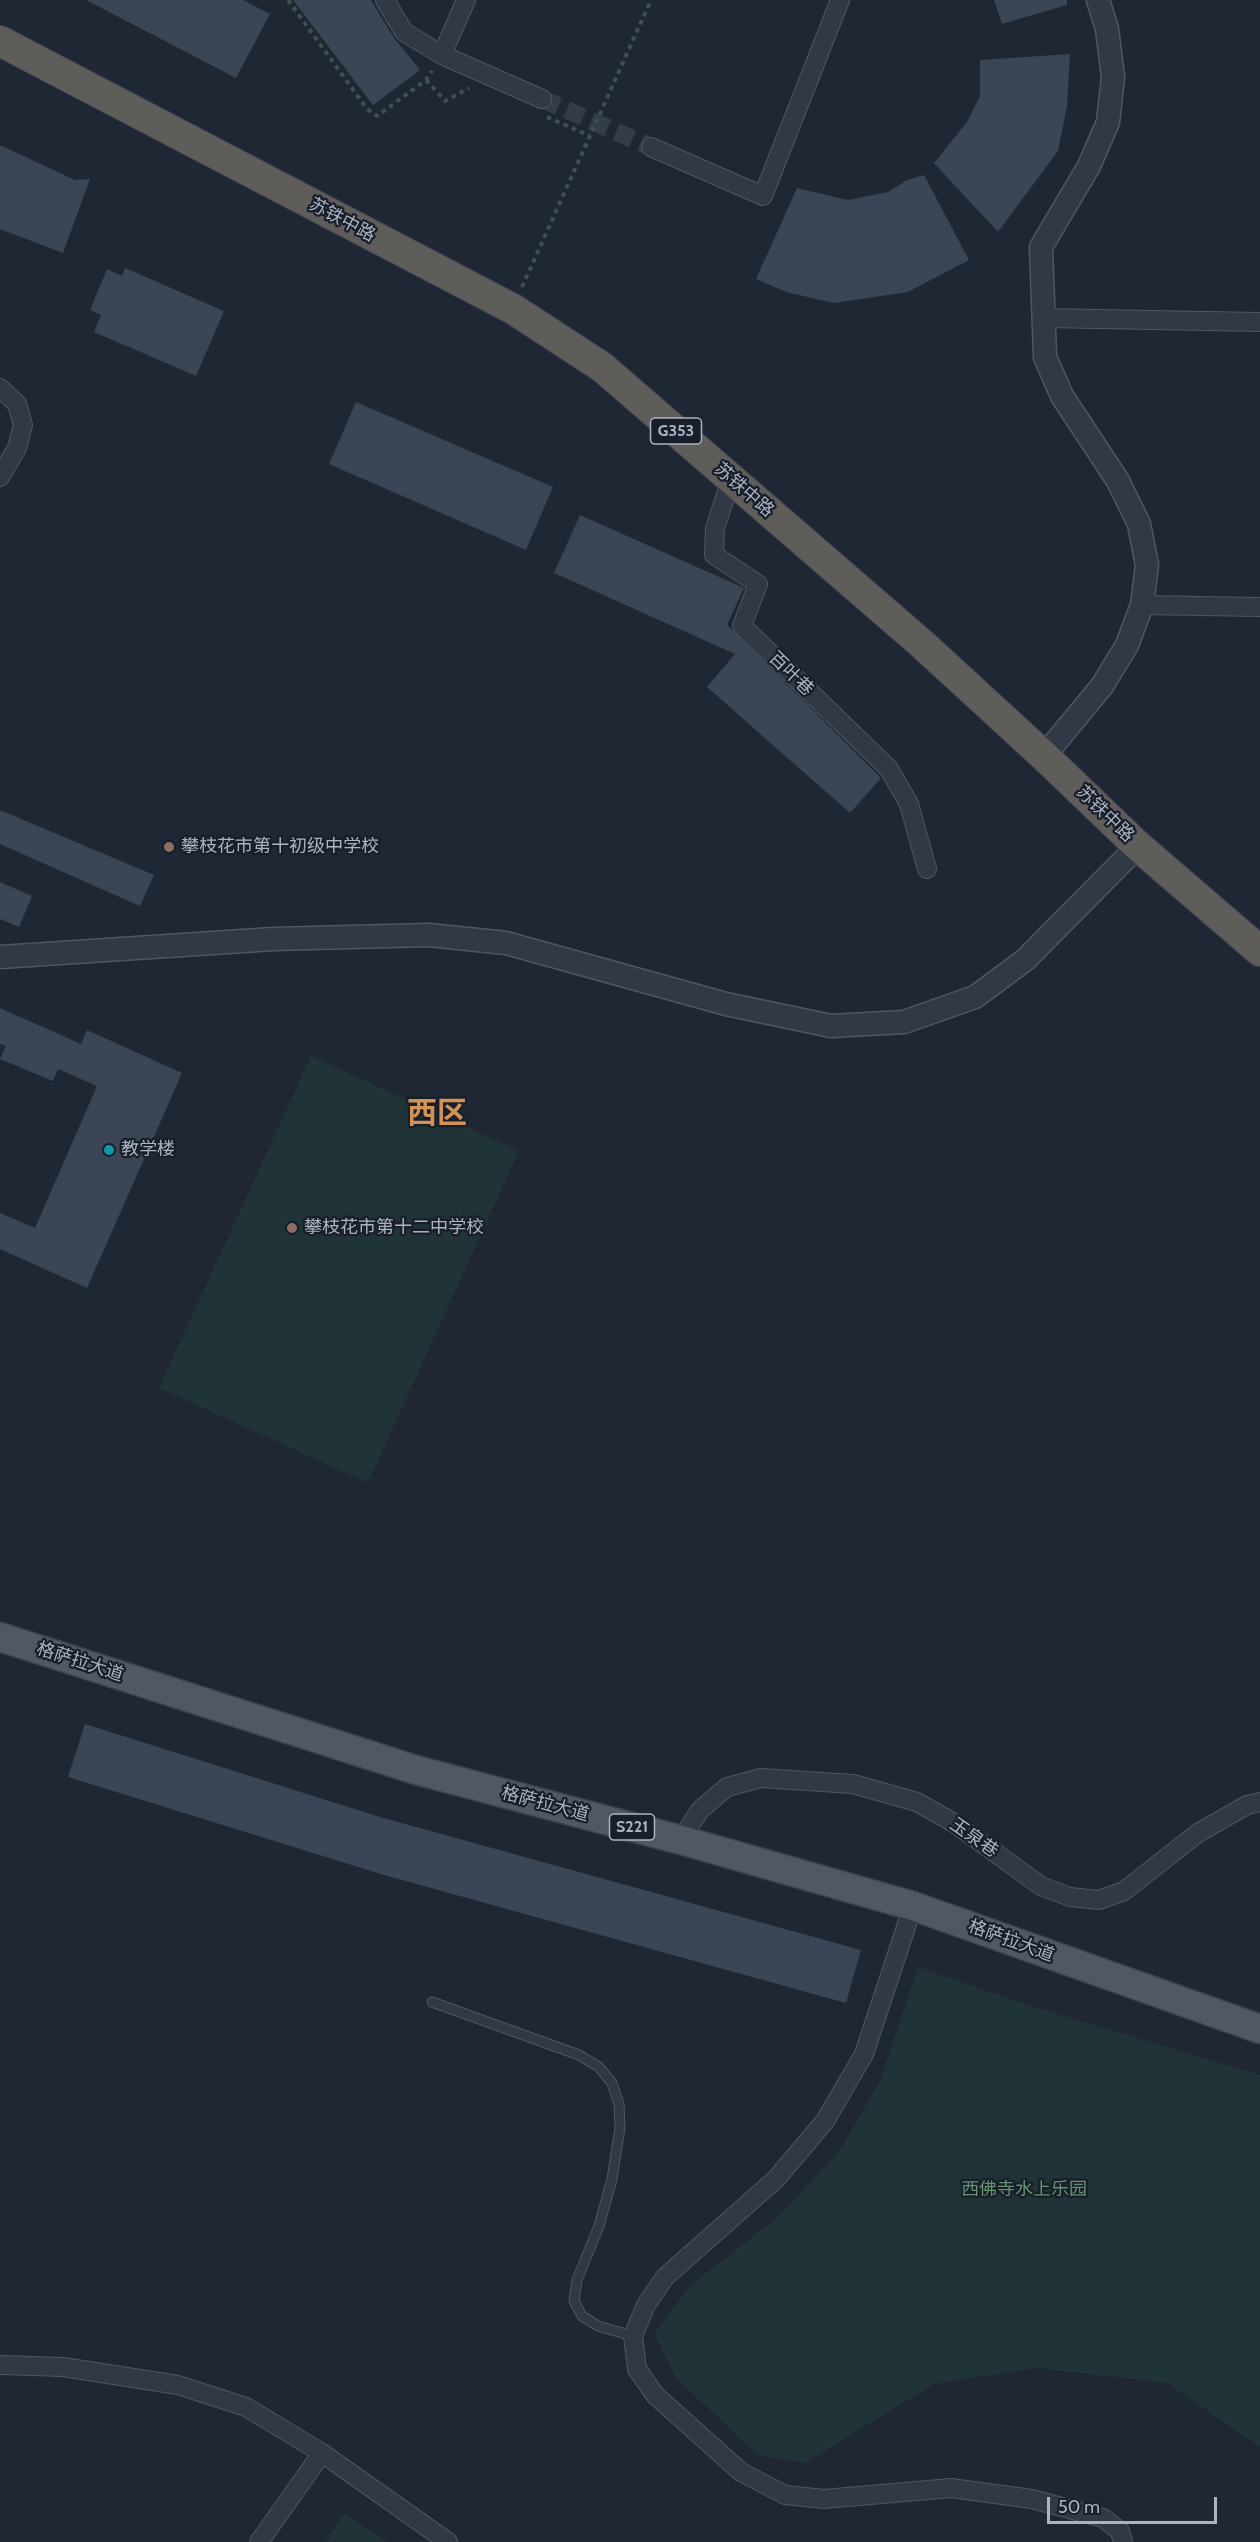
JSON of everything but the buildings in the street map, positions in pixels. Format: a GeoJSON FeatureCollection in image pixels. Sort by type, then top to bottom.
{"type":"FeatureCollection","features":[{"type":"Feature","properties":{"kind":"highway","name":"苏铁中路"},"geometry":{"type":"LineString","coordinates":[[0,41],[513,309],[602,367],[922,644],[1138,846],[1260,951]]}},
{"type":"Feature","properties":{"kind":"main road","name":"格萨拉大道"},"geometry":{"type":"LineString","coordinates":[[0,1637],[416,1770],[681,1840],[913,1906],[1260,2029]]}},
{"type":"Feature","properties":{"kind":"street"},"geometry":{"type":"LineString","coordinates":[[385,0],[404,32],[442,55],[542,99]]}},
{"type":"Feature","properties":{"kind":"street"},"geometry":{"type":"LineString","coordinates":[[442,55],[466,0]]}},
{"type":"Feature","properties":{"kind":"street"},"geometry":{"type":"LineString","coordinates":[[651,147],[763,196],[840,0]]}},
{"type":"Feature","properties":{"kind":"street"},"geometry":{"type":"LineString","coordinates":[[1044,756],[1102,686],[1127,645],[1142,605],[1147,565],[1139,524],[1118,481],[1062,396],[1045,357],[1041,247],[1089,165],[1108,122],[1113,77],[1107,29],[1098,0]]}},
{"type":"Feature","properties":{"kind":"street"},"geometry":{"type":"LineString","coordinates":[[1044,318],[1260,322]]}},
{"type":"Feature","properties":{"kind":"street"},"geometry":{"type":"LineString","coordinates":[[0,388],[17,404],[23,425],[16,448],[0,477]]}},
{"type":"Feature","properties":{"kind":"street","name":"百叶巷"},"geometry":{"type":"LineString","coordinates":[[731,479],[715,528],[714,555],[758,584],[742,627],[889,769],[909,804],[927,869]]}},
{"type":"Feature","properties":{"kind":"street"},"geometry":{"type":"LineString","coordinates":[[1142,605],[1260,607]]}},
{"type":"Feature","properties":{"kind":"street"},"geometry":{"type":"LineString","coordinates":[[0,957],[273,939],[429,935],[506,943],[726,1004],[831,1026],[904,1022],[975,998],[1025,960],[1138,846]]}},
{"type":"Feature","properties":{"kind":"street","name":"玉泉巷"},"geometry":{"type":"LineString","coordinates":[[681,1840],[700,1810],[727,1787],[761,1778],[853,1784],[917,1802],[954,1823],[1041,1886],[1070,1897],[1099,1900],[1124,1891],[1198,1833],[1247,1805],[1260,1802]]}},
{"type":"Feature","properties":{"kind":"street"},"geometry":{"type":"LineString","coordinates":[[913,1906],[864,2054],[825,2121],[776,2179],[665,2277],[646,2305],[633,2336],[637,2369],[655,2395],[741,2472],[785,2494],[824,2499],[951,2488],[1032,2499],[1103,2518],[1120,2531],[1123,2542]]}},
{"type":"Feature","properties":{"kind":"street"},"geometry":{"type":"LineString","coordinates":[[0,2365],[63,2367],[178,2385],[246,2407],[322,2453],[448,2542]]}},
{"type":"Feature","properties":{"kind":"street"},"geometry":{"type":"LineString","coordinates":[[259,2542],[322,2453]]}},
{"type":"Feature","properties":{"kind":"lane"},"geometry":{"type":"LineString","coordinates":[[432,2002],[579,2055],[599,2067],[612,2083],[619,2104],[620,2128],[612,2179],[599,2226],[577,2280],[574,2301],[582,2316],[598,2326],[633,2336]]}},
{"type":"Feature","properties":{"kind":"path"},"geometry":{"type":"LineString","coordinates":[[288,0],[367,109],[377,116],[426,80],[442,55]]}},
{"type":"Feature","properties":{"kind":"path"},"geometry":{"type":"LineString","coordinates":[[513,309],[651,0]]}},
{"type":"Feature","properties":{"kind":"path"},"geometry":{"type":"LineString","coordinates":[[546,117],[590,136]]}},
{"type":"Feature","properties":{"kind":"green space"},"geometry":{"type":"Polygon","coordinates":[[[311,1056],[519,1151],[368,1483],[159,1388],[311,1056]]]}},
{"type":"Feature","properties":{"kind":"green space","name":"西佛寺水上乐园"},"geometry":{"type":"Polygon","coordinates":[[[918,1967],[1025,2004],[1260,2075],[1260,2447],[1167,2383],[1036,2368],[934,2384],[805,2463],[759,2456],[676,2378],[654,2333],[691,2285],[779,2216],[840,2150],[880,2081],[918,1967]]]}},
{"type":"Feature","properties":{"kind":"green space"},"geometry":{"type":"Polygon","coordinates":[[[344,2513],[387,2542],[326,2542],[344,2513]]]}},
{"type":"Feature","properties":{"kind":"tunnel"},"geometry":{"type":"LineString","coordinates":[[542,99],[651,147]]}},
{"type":"Feature","properties":{"kind":"place","name":"攀枝花市第十初级中学校"},"geometry":{"type":"Point","coordinates":[169,847]}},
{"type":"Feature","properties":{"kind":"place","name":"教学楼"},"geometry":{"type":"Point","coordinates":[109,1150]}},
{"type":"Feature","properties":{"kind":"place","name":"攀枝花市第十二中学校"},"geometry":{"type":"Point","coordinates":[292,1228]}},
{"type":"Feature","properties":{"kind":"district","name":"西区"},"geometry":{"type":"Point","coordinates":[437,1114]}}]}
